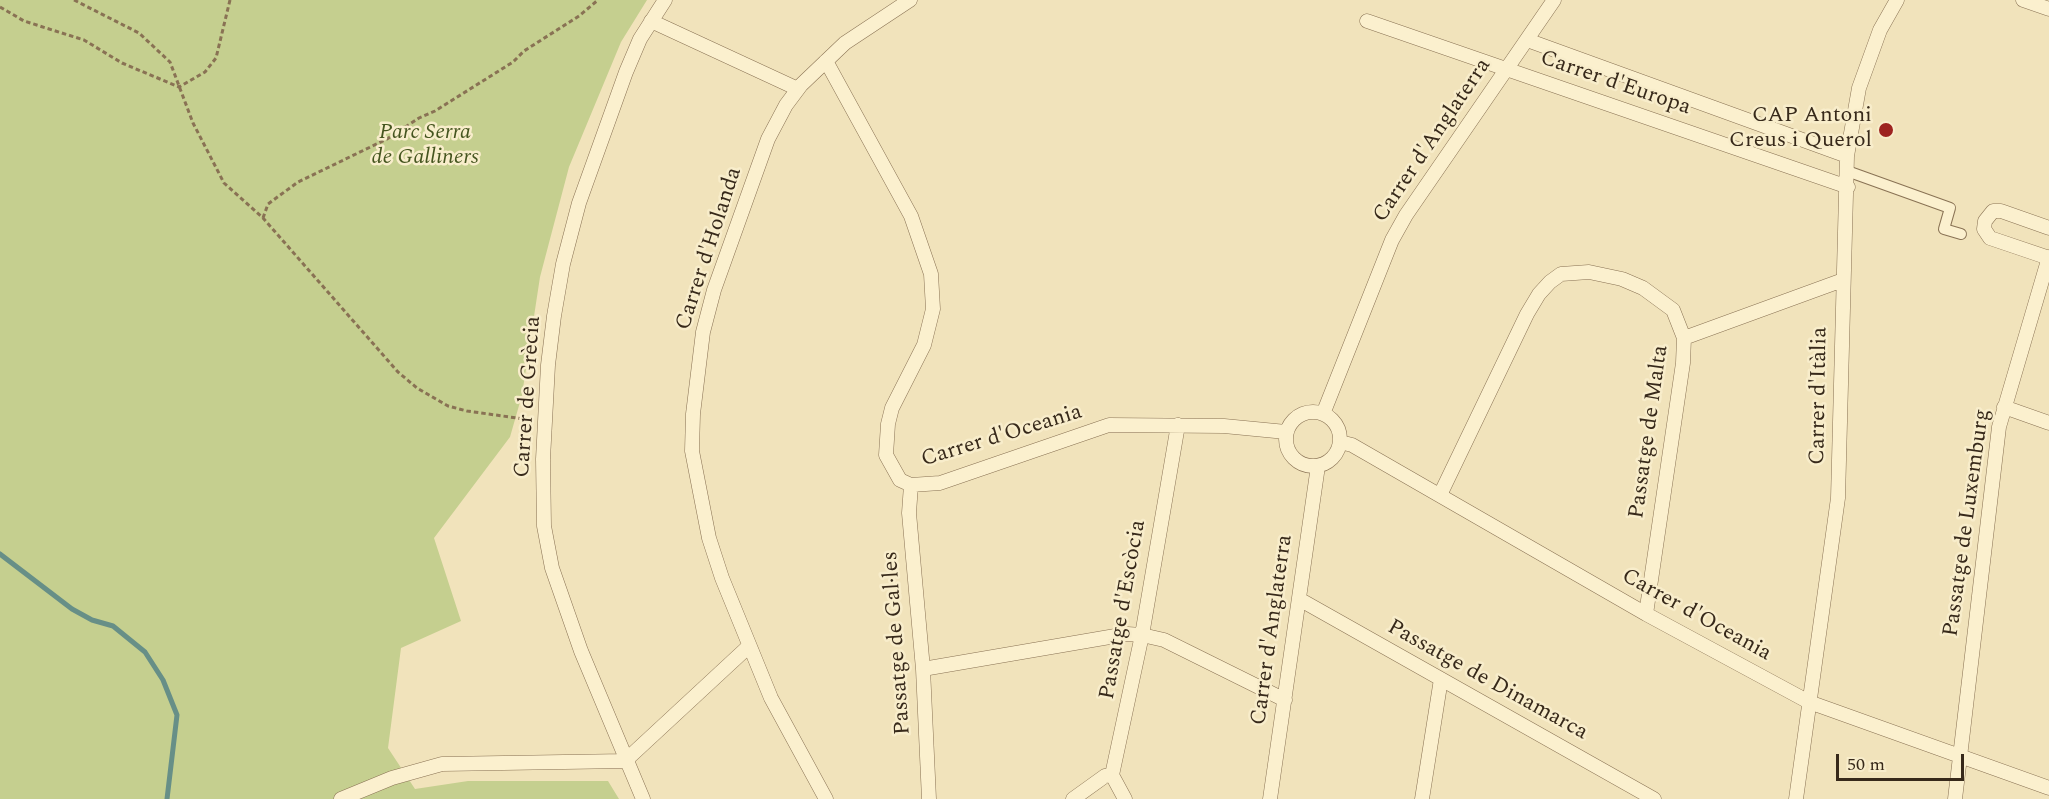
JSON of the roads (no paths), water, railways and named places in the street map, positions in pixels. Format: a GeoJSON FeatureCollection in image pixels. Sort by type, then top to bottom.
{"type":"FeatureCollection","features":[{"type":"Feature","properties":{"kind":"street","name":"Carrer de Grècia"},"geometry":{"type":"LineString","coordinates":[[643,799],[625,761],[581,651],[552,568],[543,506],[545,421],[554,316],[563,264],[579,203],[626,72],[651,21],[665,0]]}},
{"type":"Feature","properties":{"kind":"street","name":"Carrer d'Holanda"},"geometry":{"type":"LineString","coordinates":[[826,799],[771,698],[748,647],[709,537],[692,451],[693,414],[703,332],[714,290],[768,139],[786,105],[798,89],[826,61],[845,43],[910,0]]}},
{"type":"Feature","properties":{"kind":"street","name":"Carrer d'Anglaterra"},"geometry":{"type":"LineString","coordinates":[[1323,414],[1392,240],[1406,215],[1554,0]]}},
{"type":"Feature","properties":{"kind":"street","name":"Carrer d'Itàlia"},"geometry":{"type":"LineString","coordinates":[[1796,799],[1839,489],[1847,156],[1859,88],[1880,30],[1897,0]]}},
{"type":"Feature","properties":{"kind":"street"},"geometry":{"type":"LineString","coordinates":[[2030,1],[2049,9]]}},
{"type":"Feature","properties":{"kind":"street"},"geometry":{"type":"LineString","coordinates":[[651,21],[798,89]]}},
{"type":"Feature","properties":{"kind":"street","name":"Carrer d'Europa"},"geometry":{"type":"LineString","coordinates":[[1367,21],[1848,187]]}},
{"type":"Feature","properties":{"kind":"street","name":"Carrer d'Europa"},"geometry":{"type":"LineString","coordinates":[[1527,40],[1847,156]]}},
{"type":"Feature","properties":{"kind":"street","name":"Carrer d'Oceania"},"geometry":{"type":"LineString","coordinates":[[826,61],[911,216],[931,274],[933,309],[924,345],[892,408],[886,441],[886,455],[900,480],[911,484],[931,484],[960,477],[1109,425],[1178,425],[1286,432]]}},
{"type":"Feature","properties":{"kind":"street"},"geometry":{"type":"LineString","coordinates":[[1847,171],[1950,208],[1944,228],[1961,234]]}},
{"type":"Feature","properties":{"kind":"street"},"geometry":{"type":"LineString","coordinates":[[2049,228],[1993,211],[1984,221],[1986,235],[2049,258]]}},
{"type":"Feature","properties":{"kind":"street","name":"Passatge de Luxemburg"},"geometry":{"type":"LineString","coordinates":[[1955,799],[1995,458],[2004,407],[2049,258]]}},
{"type":"Feature","properties":{"kind":"street","name":"Passatge de Malta"},"geometry":{"type":"LineString","coordinates":[[1440,495],[1527,314],[1539,294],[1561,274],[1589,272],[1613,277],[1643,288],[1660,298],[1673,310],[1684,338],[1683,363],[1646,614]]}},
{"type":"Feature","properties":{"kind":"street"},"geometry":{"type":"LineString","coordinates":[[1684,338],[1843,280]]}},
{"type":"Feature","properties":{"kind":"street"},"geometry":{"type":"LineString","coordinates":[[2004,407],[2049,423]]}},
{"type":"Feature","properties":{"kind":"street"},"geometry":{"type":"LineString","coordinates":[[1305,413],[1323,414],[1336,425],[1340,442],[1333,458],[1318,466],[1307,466],[1297,462],[1289,454],[1286,443],[1286,432],[1290,423],[1305,413]]}},
{"type":"Feature","properties":{"kind":"street","name":"Passatge d'Escòcia"},"geometry":{"type":"LineString","coordinates":[[1112,775],[1142,635],[1178,425]]}},
{"type":"Feature","properties":{"kind":"street","name":"Carrer d'Oceania"},"geometry":{"type":"LineString","coordinates":[[1340,442],[1352,445],[1646,614],[1809,702],[2049,788]]}},
{"type":"Feature","properties":{"kind":"street","name":"Carrer d'Anglaterra"},"geometry":{"type":"LineString","coordinates":[[1270,799],[1318,466]]}},
{"type":"Feature","properties":{"kind":"street","name":"Passatge de Gal·les"},"geometry":{"type":"LineString","coordinates":[[911,484],[909,513],[923,669],[929,799]]}},
{"type":"Feature","properties":{"kind":"street","name":"Passatge de Dinamarca"},"geometry":{"type":"LineString","coordinates":[[1299,599],[1654,799]]}},
{"type":"Feature","properties":{"kind":"street"},"geometry":{"type":"LineString","coordinates":[[923,669],[1127,634],[1142,635],[1164,640],[1285,700]]}},
{"type":"Feature","properties":{"kind":"street"},"geometry":{"type":"LineString","coordinates":[[341,799],[392,778],[442,764],[625,761],[748,647]]}},
{"type":"Feature","properties":{"kind":"street"},"geometry":{"type":"LineString","coordinates":[[1422,799],[1441,679]]}},
{"type":"Feature","properties":{"kind":"street"},"geometry":{"type":"LineString","coordinates":[[1073,799],[1105,776],[1112,775],[1125,799]]}},
{"type":"Feature","properties":{"kind":"waterway"},"geometry":{"type":"LineString","coordinates":[[0,554],[72,609],[92,620],[113,626],[145,652],[163,680],[177,715],[167,799]]}},
{"type":"Feature","properties":{"kind":"place","name":"CAP Antoni Creus i Querol"},"geometry":{"type":"Point","coordinates":[1886,130]}},
{"type":"Feature","properties":{"kind":"park label","name":"Parc Serra de Galliners"},"geometry":{"type":"Point","coordinates":[425,146]}}]}
